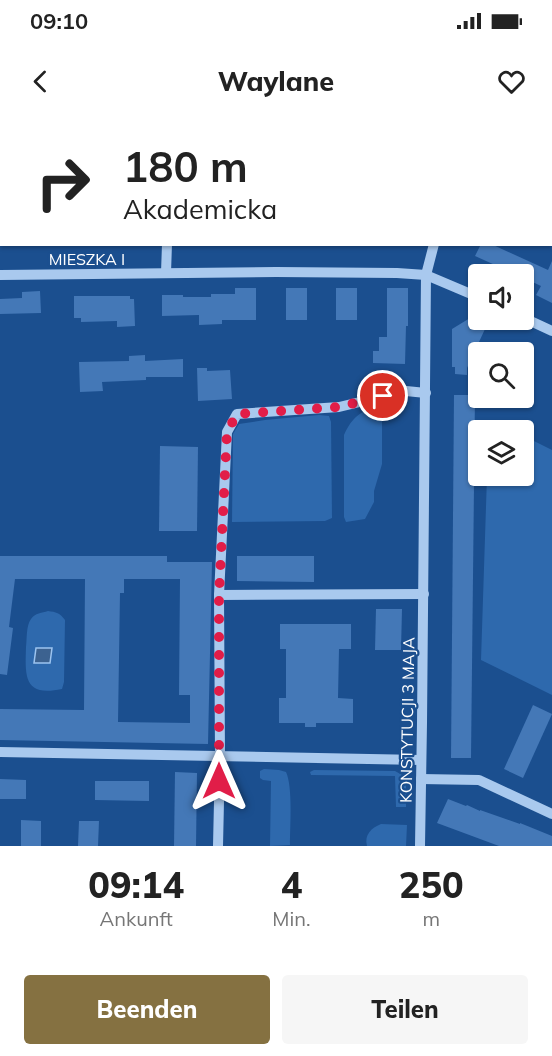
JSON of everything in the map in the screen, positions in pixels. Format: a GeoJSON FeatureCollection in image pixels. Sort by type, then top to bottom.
{"type":"FeatureCollection","features":[{"type":"Feature","properties":{"kind":"street"},"geometry":{"type":"LineString","coordinates":[[166,273],[167,246]]}},
{"type":"Feature","properties":{"kind":"street","name":"KONSTYTUCJI 3 MAJA"},"geometry":{"type":"LineString","coordinates":[[420,846],[426,275],[433,246]]}},
{"type":"Feature","properties":{"kind":"street","name":"MIESZKA I"},"geometry":{"type":"LineString","coordinates":[[0,275],[276,272],[426,275]]}},
{"type":"Feature","properties":{"kind":"street"},"geometry":{"type":"LineString","coordinates":[[426,275],[468,293]]}},
{"type":"Feature","properties":{"kind":"street"},"geometry":{"type":"LineString","coordinates":[[534,323],[552,331]]}},
{"type":"Feature","properties":{"kind":"street"},"geometry":{"type":"LineString","coordinates":[[218,846],[219,596],[227,432],[237,414],[339,407],[406,391],[426,393]]}},
{"type":"Feature","properties":{"kind":"street"},"geometry":{"type":"LineString","coordinates":[[219,596],[424,594]]}},
{"type":"Feature","properties":{"kind":"street"},"geometry":{"type":"LineString","coordinates":[[0,752],[422,760]]}},
{"type":"Feature","properties":{"kind":"street"},"geometry":{"type":"LineString","coordinates":[[421,779],[479,780],[551,810]]}},
{"type":"Feature","properties":{"kind":"shaded area"},"geometry":{"type":"Polygon","coordinates":[[[382,406],[382,464],[374,491],[374,502],[365,519],[346,522],[344,517],[344,435],[350,423],[359,415],[369,409],[382,406]]]}},
{"type":"Feature","properties":{"kind":"shaded area"},"geometry":{"type":"Polygon","coordinates":[[[319,415],[329,416],[331,422],[332,518],[325,521],[232,522],[233,434],[239,424],[319,415]]]}},
{"type":"Feature","properties":{"kind":"shaded area"},"geometry":{"type":"Polygon","coordinates":[[[534,441],[552,450],[552,695],[481,660],[487,486],[534,486],[534,441]]]}},
{"type":"Feature","properties":{"kind":"shaded area"},"geometry":{"type":"Polygon","coordinates":[[[48,611],[58,613],[65,620],[64,682],[62,689],[50,691],[40,690],[29,682],[26,667],[29,622],[34,616],[48,611]]]}},
{"type":"Feature","properties":{"kind":"shaded area"},"geometry":{"type":"Polygon","coordinates":[[[36,648],[52,648],[50,663],[34,663],[36,648]]]}},
{"type":"Feature","properties":{"kind":"shaded area"},"geometry":{"type":"Polygon","coordinates":[[[264,769],[286,772],[290,797],[290,845],[270,846],[271,781],[260,778],[260,771],[264,769]]]}},
{"type":"Feature","properties":{"kind":"shaded area"},"geometry":{"type":"Polygon","coordinates":[[[314,770],[395,771],[406,779],[406,807],[396,807],[395,776],[311,775],[310,772],[314,770]]]}},
{"type":"Feature","properties":{"kind":"shaded area"},"geometry":{"type":"Polygon","coordinates":[[[381,824],[407,825],[406,846],[367,846],[369,832],[381,824]]]}},
{"type":"Feature","properties":{"kind":"building"},"geometry":{"type":"Polygon","coordinates":[[[480,246],[495,246],[548,270],[552,261],[552,303],[536,295],[541,286],[534,283],[534,264],[493,264],[475,256],[480,246]]]}},
{"type":"Feature","properties":{"kind":"building"},"geometry":{"type":"Polygon","coordinates":[[[235,288],[256,288],[256,320],[222,320],[222,324],[199,325],[199,315],[162,316],[162,295],[211,297],[211,294],[235,294],[235,288]]]}},
{"type":"Feature","properties":{"kind":"building"},"geometry":{"type":"Polygon","coordinates":[[[286,288],[307,288],[307,320],[286,320],[286,288]]]}},
{"type":"Feature","properties":{"kind":"building"},"geometry":{"type":"Polygon","coordinates":[[[336,288],[357,288],[357,320],[336,320],[336,288]]]}},
{"type":"Feature","properties":{"kind":"building"},"geometry":{"type":"Polygon","coordinates":[[[387,288],[408,288],[405,364],[373,363],[373,351],[379,351],[379,337],[387,337],[387,288]]]}},
{"type":"Feature","properties":{"kind":"building"},"geometry":{"type":"Polygon","coordinates":[[[40,291],[41,313],[0,314],[0,299],[22,298],[22,292],[40,291]]]}},
{"type":"Feature","properties":{"kind":"building"},"geometry":{"type":"Polygon","coordinates":[[[74,296],[130,296],[130,299],[134,299],[135,326],[117,327],[117,321],[81,322],[81,318],[74,318],[74,296]]]}},
{"type":"Feature","properties":{"kind":"building"},"geometry":{"type":"Polygon","coordinates":[[[468,319],[468,330],[485,330],[479,342],[468,342],[467,375],[455,374],[455,367],[452,367],[452,329],[468,319]]]}},
{"type":"Feature","properties":{"kind":"building"},"geometry":{"type":"Polygon","coordinates":[[[145,355],[145,361],[183,359],[183,377],[146,377],[146,380],[102,382],[103,391],[80,392],[79,362],[129,361],[129,356],[145,355]]]}},
{"type":"Feature","properties":{"kind":"building"},"geometry":{"type":"Polygon","coordinates":[[[197,368],[207,368],[207,371],[230,370],[232,399],[198,401],[197,368]]]}},
{"type":"Feature","properties":{"kind":"building"},"geometry":{"type":"Polygon","coordinates":[[[454,395],[468,395],[468,408],[475,408],[475,420],[468,420],[468,486],[474,486],[471,758],[451,758],[454,395]]]}},
{"type":"Feature","properties":{"kind":"building"},"geometry":{"type":"Polygon","coordinates":[[[160,446],[198,447],[197,531],[159,531],[160,446]]]}},
{"type":"Feature","properties":{"kind":"building"},"geometry":{"type":"Polygon","coordinates":[[[0,556],[167,556],[167,562],[212,562],[208,744],[0,740],[0,709],[84,710],[85,579],[15,579],[9,627],[13,628],[7,675],[0,674],[0,556]],[[124,579],[124,593],[120,593],[118,722],[190,723],[190,695],[179,695],[180,579],[124,579]]]}},
{"type":"Feature","properties":{"kind":"building"},"geometry":{"type":"Polygon","coordinates":[[[237,556],[314,556],[314,582],[237,581],[237,556]]]}},
{"type":"Feature","properties":{"kind":"building"},"geometry":{"type":"Polygon","coordinates":[[[376,609],[402,609],[401,650],[375,650],[376,609]]]}},
{"type":"Feature","properties":{"kind":"building"},"geometry":{"type":"Polygon","coordinates":[[[280,624],[351,624],[351,649],[339,649],[338,698],[353,699],[353,723],[316,723],[316,727],[305,727],[305,723],[279,723],[279,698],[286,698],[286,649],[280,649],[280,624]]]}},
{"type":"Feature","properties":{"kind":"building"},"geometry":{"type":"Polygon","coordinates":[[[533,705],[552,714],[523,778],[504,769],[533,705]]]}},
{"type":"Feature","properties":{"kind":"building"},"geometry":{"type":"Polygon","coordinates":[[[175,772],[197,773],[196,846],[174,846],[175,772]]]}},
{"type":"Feature","properties":{"kind":"building"},"geometry":{"type":"Polygon","coordinates":[[[0,779],[26,780],[26,799],[0,799],[0,779]]]}},
{"type":"Feature","properties":{"kind":"building"},"geometry":{"type":"Polygon","coordinates":[[[95,781],[149,781],[149,801],[95,800],[95,781]]]}},
{"type":"Feature","properties":{"kind":"building"},"geometry":{"type":"Polygon","coordinates":[[[448,799],[552,836],[552,846],[499,846],[437,823],[448,799]]]}},
{"type":"Feature","properties":{"kind":"building"},"geometry":{"type":"Polygon","coordinates":[[[21,820],[41,821],[41,846],[21,846],[21,820]]]}},
{"type":"Feature","properties":{"kind":"building"},"geometry":{"type":"Polygon","coordinates":[[[79,821],[99,821],[98,846],[78,846],[79,821]]]}},
{"type":"Feature","properties":{"kind":"route"},"geometry":{"type":"LineString","coordinates":[[219,781],[219,596],[227,432],[237,414],[339,407],[383,396]]}}]}
